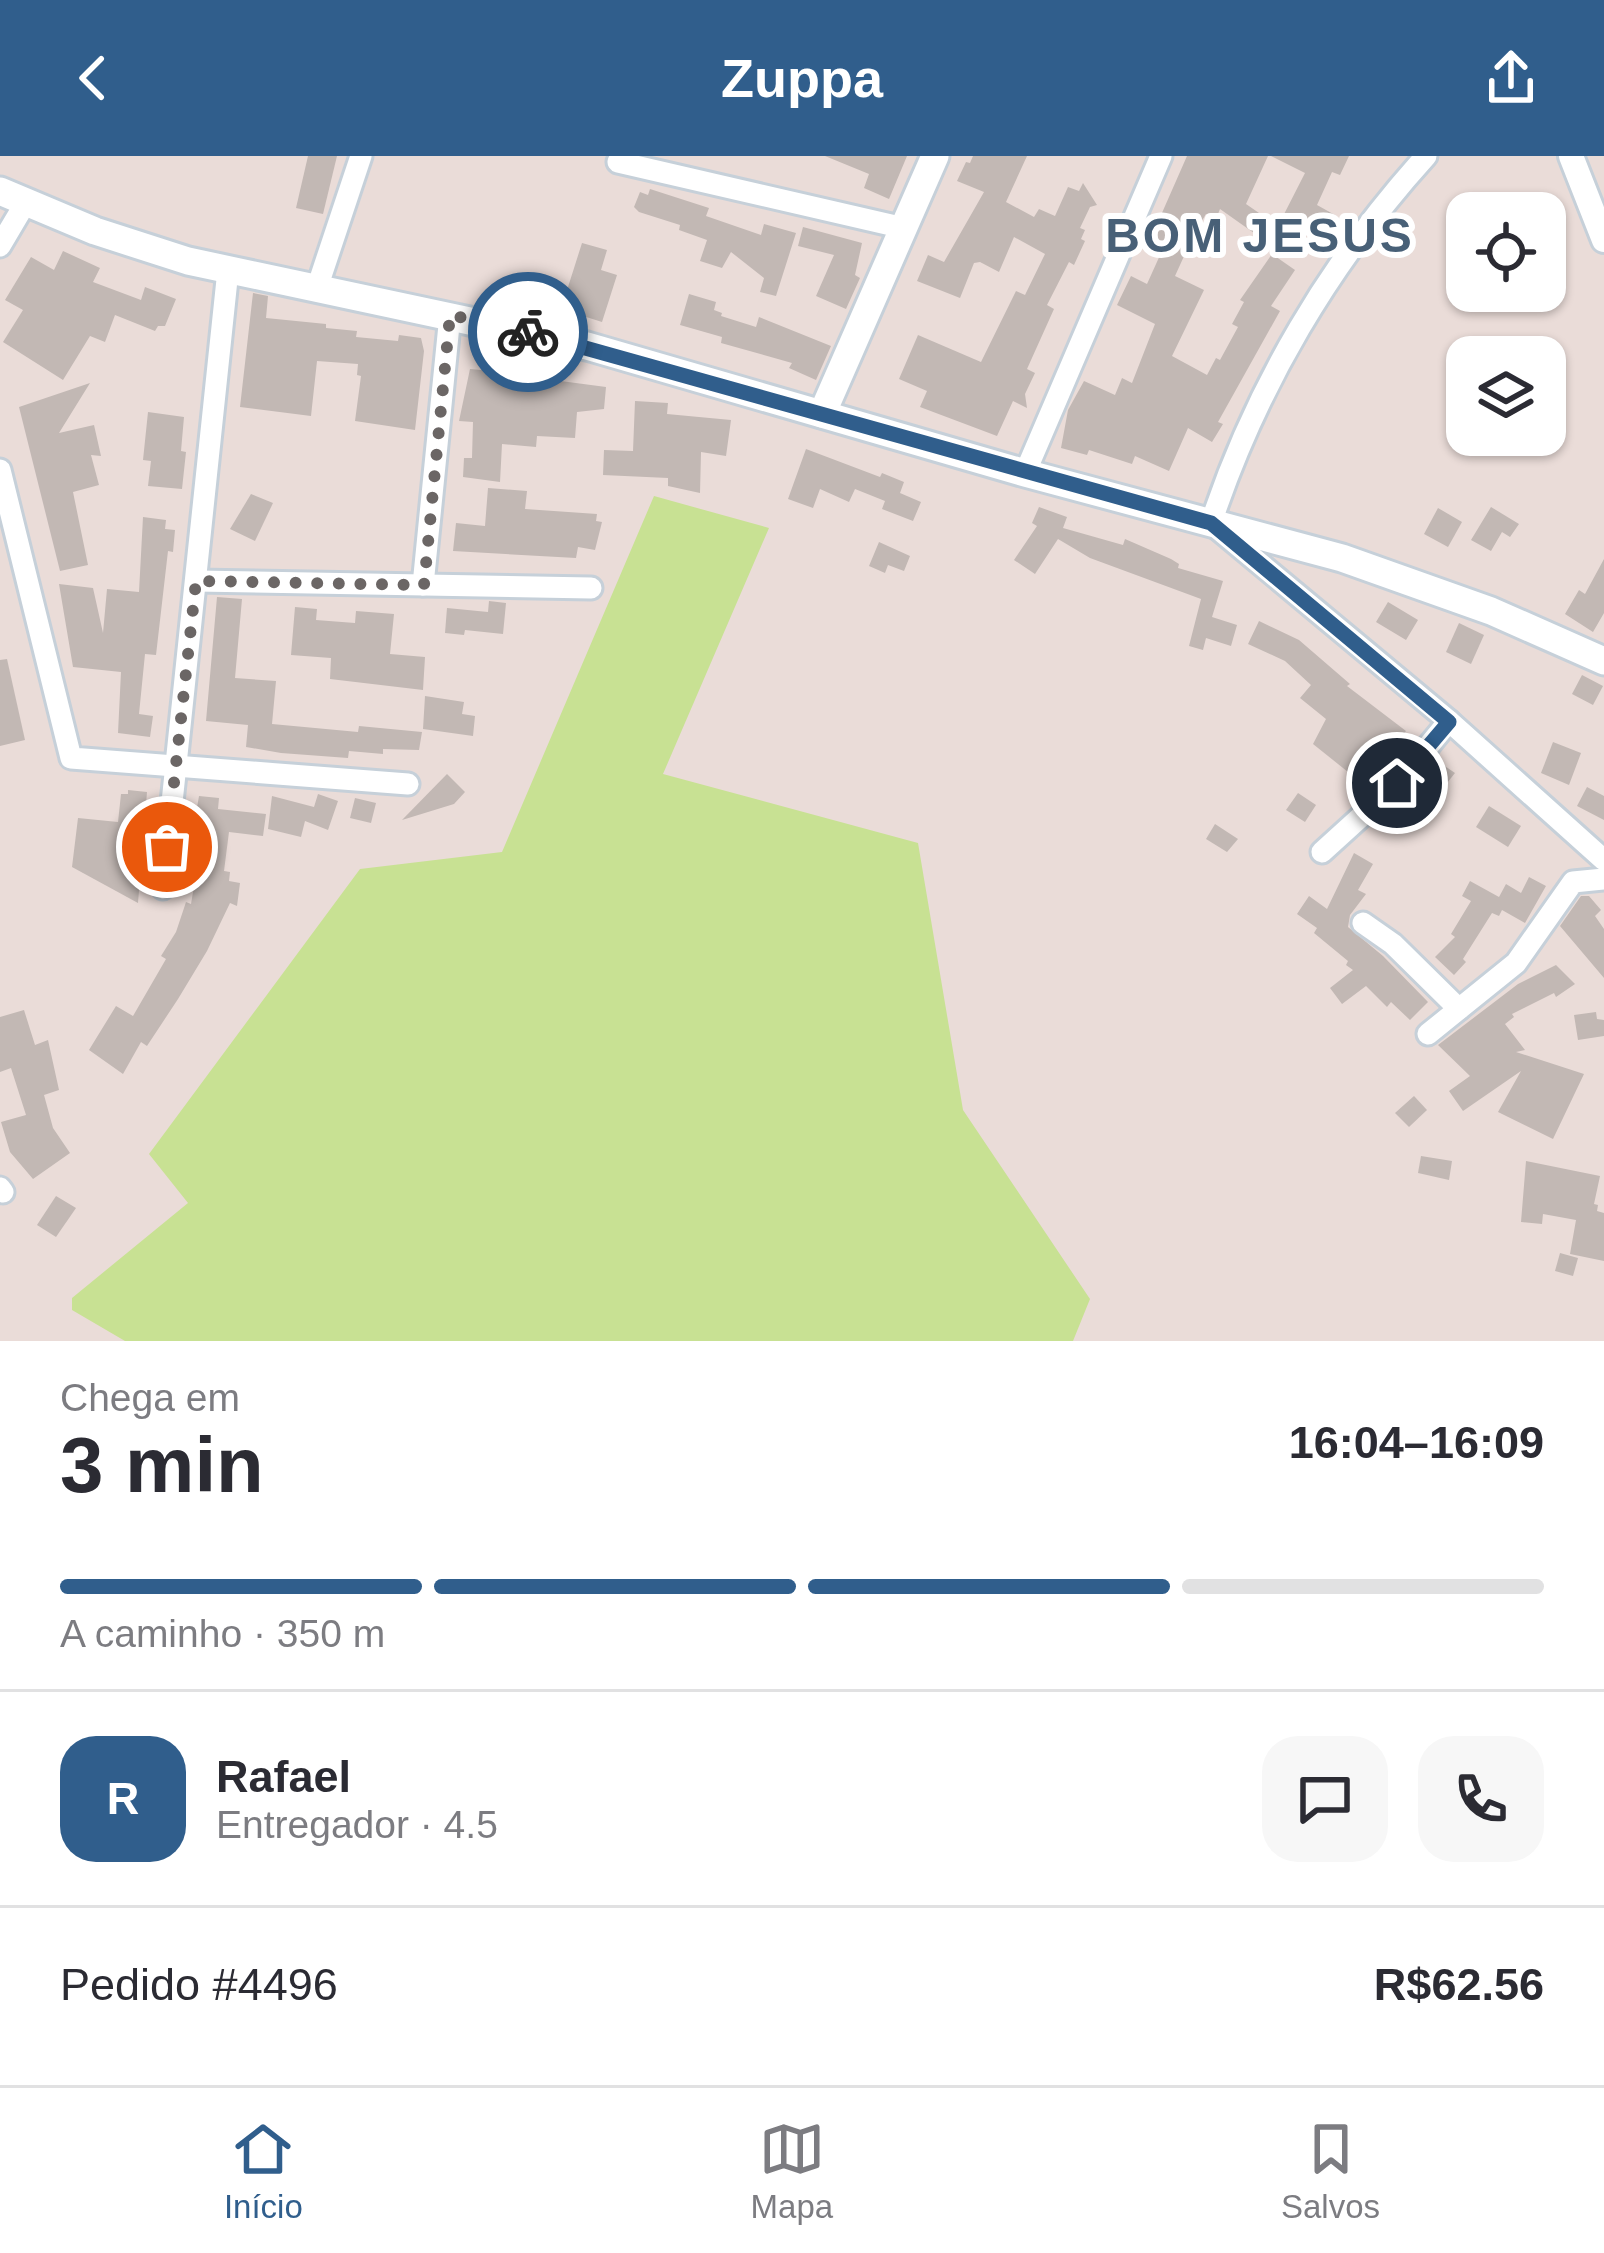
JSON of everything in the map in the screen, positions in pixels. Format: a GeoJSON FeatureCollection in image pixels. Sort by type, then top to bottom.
{"type":"FeatureCollection","features":[{"type":"Feature","properties":{"kind":"main road"},"geometry":{"type":"LineString","coordinates":[[822,414],[935,156]]}},
{"type":"Feature","properties":{"kind":"main road"},"geometry":{"type":"LineString","coordinates":[[13,196],[137,245],[228,270],[586,346],[1404,578],[1604,661]]}},
{"type":"Feature","properties":{"kind":"street"},"geometry":{"type":"LineString","coordinates":[[317,288],[361,156]]}},
{"type":"Feature","properties":{"kind":"street"},"geometry":{"type":"LineString","coordinates":[[1025,473],[1161,156]]}},
{"type":"Feature","properties":{"kind":"street"},"geometry":{"type":"LineString","coordinates":[[1571,156],[1604,240]]}},
{"type":"Feature","properties":{"kind":"street"},"geometry":{"type":"LineString","coordinates":[[1422,157],[1307,317],[1260,399],[1232,460],[1211,523],[1449,722],[1604,860]]}},
{"type":"Feature","properties":{"kind":"street"},"geometry":{"type":"LineString","coordinates":[[618,162],[904,228]]}},
{"type":"Feature","properties":{"kind":"street"},"geometry":{"type":"LineString","coordinates":[[0,247],[13,196]]}},
{"type":"Feature","properties":{"kind":"street"},"geometry":{"type":"LineString","coordinates":[[163,888],[228,270]]}},
{"type":"Feature","properties":{"kind":"street"},"geometry":{"type":"LineString","coordinates":[[424,585],[450,315]]}},
{"type":"Feature","properties":{"kind":"street"},"geometry":{"type":"LineString","coordinates":[[0,470],[71,758],[408,784]]}},
{"type":"Feature","properties":{"kind":"street"},"geometry":{"type":"LineString","coordinates":[[196,581],[591,588]]}},
{"type":"Feature","properties":{"kind":"street"},"geometry":{"type":"LineString","coordinates":[[1322,852],[1397,783],[1449,722]]}},
{"type":"Feature","properties":{"kind":"street"},"geometry":{"type":"LineString","coordinates":[[1428,1034],[1516,963],[1573,882],[1604,879]]}},
{"type":"Feature","properties":{"kind":"street"},"geometry":{"type":"LineString","coordinates":[[1364,922],[1460,1009]]}},
{"type":"Feature","properties":{"kind":"green space"},"geometry":{"type":"Polygon","coordinates":[[[654,496],[769,528],[663,774],[918,843],[963,1110],[1090,1299],[1073,1341],[125,1341],[72,1310],[72,1298],[188,1203],[149,1154],[360,869],[502,852],[654,496]]]}},
{"type":"Feature","properties":{"kind":"building"},"geometry":{"type":"Polygon","coordinates":[[[308,156],[337,156],[323,214],[296,208],[308,156]]]}},
{"type":"Feature","properties":{"kind":"building"},"geometry":{"type":"Polygon","coordinates":[[[825,156],[907,156],[889,199],[864,188],[869,174],[825,156]]]}},
{"type":"Feature","properties":{"kind":"building"},"geometry":{"type":"Polygon","coordinates":[[[973,156],[1027,156],[1006,202],[1034,217],[1039,209],[1055,216],[1068,187],[1079,191],[1083,183],[1097,205],[1090,207],[1080,228],[1085,230],[1081,239],[1085,241],[1074,265],[1069,262],[1047,305],[1054,309],[1027,369],[1035,373],[1025,394],[1027,408],[1013,401],[997,436],[920,407],[927,391],[899,379],[918,335],[981,362],[1016,291],[1025,295],[1045,254],[1014,237],[999,272],[974,263],[960,298],[917,281],[928,255],[944,262],[984,192],[957,181],[973,156]]]}},
{"type":"Feature","properties":{"kind":"building"},"geometry":{"type":"Polygon","coordinates":[[[1187,156],[1268,156],[1246,204],[1278,226],[1305,173],[1271,156],[1349,156],[1340,175],[1332,172],[1317,205],[1335,215],[1327,231],[1308,222],[1285,255],[1220,209],[1216,219],[1206,214],[1195,232],[1175,276],[1204,290],[1172,356],[1207,375],[1238,327],[1232,324],[1244,302],[1240,300],[1272,254],[1295,270],[1271,306],[1280,311],[1218,422],[1223,424],[1212,442],[1188,428],[1169,471],[1135,456],[1132,464],[1089,450],[1087,455],[1061,448],[1068,410],[1084,381],[1115,395],[1122,378],[1132,383],[1155,324],[1117,305],[1131,276],[1147,284],[1161,253],[1147,247],[1187,156]]]}},
{"type":"Feature","properties":{"kind":"building"},"geometry":{"type":"Polygon","coordinates":[[[650,189],[709,208],[706,216],[761,235],[764,224],[796,233],[776,296],[760,292],[764,278],[731,252],[722,268],[700,261],[707,240],[639,212],[634,207],[640,192],[648,195],[650,189]]]}},
{"type":"Feature","properties":{"kind":"building"},"geometry":{"type":"Polygon","coordinates":[[[803,227],[862,243],[855,275],[860,278],[846,309],[816,296],[834,255],[798,246],[803,227]]]}},
{"type":"Feature","properties":{"kind":"building"},"geometry":{"type":"Polygon","coordinates":[[[582,243],[607,250],[601,270],[617,275],[602,322],[561,309],[582,243]]]}},
{"type":"Feature","properties":{"kind":"building"},"geometry":{"type":"Polygon","coordinates":[[[63,251],[100,268],[93,282],[141,300],[145,287],[176,299],[165,326],[155,331],[115,315],[105,342],[90,336],[63,380],[3,342],[23,310],[5,300],[31,257],[54,270],[63,251]]]}},
{"type":"Feature","properties":{"kind":"building"},"geometry":{"type":"Polygon","coordinates":[[[253,293],[268,296],[266,318],[326,324],[326,328],[357,331],[356,337],[421,338],[424,351],[415,430],[355,421],[361,376],[357,375],[358,364],[317,361],[311,416],[240,407],[253,293]]]}},
{"type":"Feature","properties":{"kind":"building"},"geometry":{"type":"Polygon","coordinates":[[[689,294],[716,302],[714,310],[721,316],[756,327],[759,317],[831,346],[816,380],[789,368],[792,363],[721,343],[722,337],[680,325],[689,294]]]}},
{"type":"Feature","properties":{"kind":"building"},"geometry":{"type":"Polygon","coordinates":[[[516,354],[540,359],[538,378],[606,387],[604,409],[577,412],[575,438],[537,436],[536,447],[502,444],[500,482],[463,477],[464,458],[472,458],[473,422],[459,421],[470,369],[514,373],[516,354]]]}},
{"type":"Feature","properties":{"kind":"building"},"geometry":{"type":"Polygon","coordinates":[[[90,383],[59,433],[94,425],[101,456],[91,455],[99,485],[73,492],[88,565],[60,571],[19,407],[90,383]]]}},
{"type":"Feature","properties":{"kind":"building"},"geometry":{"type":"Polygon","coordinates":[[[635,401],[668,403],[667,414],[731,420],[726,456],[701,452],[700,493],[668,486],[668,478],[603,475],[604,450],[633,451],[635,401]]]}},
{"type":"Feature","properties":{"kind":"building"},"geometry":{"type":"Polygon","coordinates":[[[148,412],[184,417],[182,489],[148,486],[151,461],[143,460],[148,412]]]}},
{"type":"Feature","properties":{"kind":"building"},"geometry":{"type":"Polygon","coordinates":[[[806,449],[904,482],[900,493],[921,502],[913,521],[882,509],[885,501],[855,489],[849,502],[820,489],[813,508],[788,499],[806,449]]]}},
{"type":"Feature","properties":{"kind":"building"},"geometry":{"type":"Polygon","coordinates":[[[488,488],[527,491],[525,509],[597,514],[596,521],[602,522],[595,550],[578,547],[576,558],[453,551],[456,523],[485,526],[488,488]]]}},
{"type":"Feature","properties":{"kind":"building"},"geometry":{"type":"Polygon","coordinates":[[[251,494],[273,503],[255,541],[230,529],[251,494]]]}},
{"type":"Feature","properties":{"kind":"building"},"geometry":{"type":"Polygon","coordinates":[[[1039,507],[1067,517],[1063,528],[1123,545],[1125,539],[1171,559],[1178,568],[1223,581],[1212,617],[1237,625],[1231,646],[1206,638],[1203,650],[1189,646],[1201,599],[1090,558],[1058,539],[1035,574],[1014,560],[1037,526],[1032,523],[1039,507]]]}},
{"type":"Feature","properties":{"kind":"building"},"geometry":{"type":"Polygon","coordinates":[[[1491,507],[1519,524],[1510,537],[1502,532],[1491,551],[1471,540],[1491,507]]]}},
{"type":"Feature","properties":{"kind":"building"},"geometry":{"type":"Polygon","coordinates":[[[1438,508],[1462,522],[1448,547],[1424,534],[1438,508]]]}},
{"type":"Feature","properties":{"kind":"building"},"geometry":{"type":"Polygon","coordinates":[[[143,517],[166,520],[165,529],[175,530],[173,552],[168,551],[156,655],[145,654],[139,714],[153,716],[150,737],[118,733],[121,672],[73,667],[59,584],[93,588],[103,633],[107,589],[139,592],[143,517]]]}},
{"type":"Feature","properties":{"kind":"building"},"geometry":{"type":"Polygon","coordinates":[[[879,542],[910,556],[904,571],[888,565],[885,573],[869,566],[879,542]]]}},
{"type":"Feature","properties":{"kind":"building"},"geometry":{"type":"Polygon","coordinates":[[[1604,559],[1604,613],[1593,632],[1565,614],[1579,590],[1585,594],[1604,559]]]}},
{"type":"Feature","properties":{"kind":"building"},"geometry":{"type":"Polygon","coordinates":[[[217,597],[242,599],[235,678],[276,681],[272,724],[422,732],[419,750],[349,751],[348,758],[281,753],[246,747],[248,725],[206,721],[217,597]]]}},
{"type":"Feature","properties":{"kind":"building"},"geometry":{"type":"Polygon","coordinates":[[[489,601],[506,603],[503,634],[445,633],[447,608],[488,612],[489,601]]]}},
{"type":"Feature","properties":{"kind":"building"},"geometry":{"type":"Polygon","coordinates":[[[1388,602],[1418,620],[1406,640],[1376,622],[1388,602]]]}},
{"type":"Feature","properties":{"kind":"building"},"geometry":{"type":"Polygon","coordinates":[[[295,607],[317,609],[316,620],[355,623],[356,611],[394,614],[390,654],[425,657],[423,690],[330,679],[331,658],[291,655],[295,607]]]}},
{"type":"Feature","properties":{"kind":"building"},"geometry":{"type":"Polygon","coordinates":[[[1259,621],[1299,640],[1350,684],[1347,686],[1406,731],[1363,784],[1313,744],[1326,719],[1300,698],[1311,685],[1285,661],[1248,644],[1259,621]]]}},
{"type":"Feature","properties":{"kind":"building"},"geometry":{"type":"Polygon","coordinates":[[[1459,623],[1484,635],[1471,664],[1446,652],[1459,623]]]}},
{"type":"Feature","properties":{"kind":"building"},"geometry":{"type":"Polygon","coordinates":[[[7,659],[25,740],[0,746],[0,660],[7,659]]]}},
{"type":"Feature","properties":{"kind":"building"},"geometry":{"type":"Polygon","coordinates":[[[1582,675],[1603,686],[1593,705],[1572,694],[1582,675]]]}},
{"type":"Feature","properties":{"kind":"building"},"geometry":{"type":"Polygon","coordinates":[[[425,696],[464,702],[462,714],[475,716],[473,736],[423,729],[425,696]]]}},
{"type":"Feature","properties":{"kind":"building"},"geometry":{"type":"Polygon","coordinates":[[[1553,742],[1581,753],[1569,785],[1541,773],[1553,742]]]}},
{"type":"Feature","properties":{"kind":"building"},"geometry":{"type":"Polygon","coordinates":[[[1436,760],[1455,773],[1443,788],[1424,775],[1436,760]]]}},
{"type":"Feature","properties":{"kind":"building"},"geometry":{"type":"Polygon","coordinates":[[[447,774],[465,792],[454,804],[402,820],[447,774]]]}},
{"type":"Feature","properties":{"kind":"building"},"geometry":{"type":"Polygon","coordinates":[[[1587,787],[1604,796],[1604,820],[1577,806],[1587,787]]]}},
{"type":"Feature","properties":{"kind":"building"},"geometry":{"type":"Polygon","coordinates":[[[147,792],[138,903],[72,867],[78,818],[118,822],[121,794],[147,792]]]}},
{"type":"Feature","properties":{"kind":"building"},"geometry":{"type":"Polygon","coordinates":[[[1298,793],[1316,805],[1305,822],[1286,810],[1298,793]]]}},
{"type":"Feature","properties":{"kind":"building"},"geometry":{"type":"Polygon","coordinates":[[[318,794],[338,801],[328,830],[305,821],[301,837],[268,829],[272,796],[314,807],[318,794]]]}},
{"type":"Feature","properties":{"kind":"building"},"geometry":{"type":"Polygon","coordinates":[[[199,796],[219,798],[218,809],[266,814],[263,836],[229,832],[224,871],[230,872],[229,881],[240,883],[237,906],[230,903],[178,999],[147,1046],[141,1042],[123,1074],[89,1050],[116,1006],[133,1016],[166,959],[161,956],[186,902],[191,904],[198,862],[188,860],[199,796]]]}},
{"type":"Feature","properties":{"kind":"building"},"geometry":{"type":"Polygon","coordinates":[[[355,798],[376,803],[371,823],[350,818],[355,798]]]}},
{"type":"Feature","properties":{"kind":"building"},"geometry":{"type":"Polygon","coordinates":[[[1489,806],[1521,826],[1508,847],[1476,827],[1489,806]]]}},
{"type":"Feature","properties":{"kind":"building"},"geometry":{"type":"Polygon","coordinates":[[[1215,824],[1238,839],[1227,852],[1206,839],[1215,824]]]}},
{"type":"Feature","properties":{"kind":"building"},"geometry":{"type":"Polygon","coordinates":[[[1354,853],[1373,864],[1358,890],[1366,894],[1350,915],[1348,927],[1428,1002],[1410,1020],[1391,1002],[1387,1007],[1366,986],[1342,1004],[1330,988],[1353,970],[1314,933],[1317,928],[1297,914],[1309,896],[1327,909],[1354,853]]]}},
{"type":"Feature","properties":{"kind":"building"},"geometry":{"type":"Polygon","coordinates":[[[1529,877],[1546,886],[1525,923],[1502,910],[1499,916],[1492,913],[1454,975],[1435,957],[1455,937],[1451,934],[1471,901],[1462,896],[1470,881],[1499,897],[1506,884],[1521,893],[1529,877]]]}},
{"type":"Feature","properties":{"kind":"building"},"geometry":{"type":"Polygon","coordinates":[[[1581,896],[1589,896],[1601,910],[1595,916],[1604,929],[1604,978],[1560,926],[1581,896]]]}},
{"type":"Feature","properties":{"kind":"building"},"geometry":{"type":"Polygon","coordinates":[[[1556,965],[1575,984],[1512,1014],[1505,1024],[1525,1050],[1516,1052],[1584,1074],[1553,1139],[1498,1112],[1521,1071],[1463,1111],[1449,1091],[1470,1076],[1438,1045],[1518,984],[1556,965]]]}},
{"type":"Feature","properties":{"kind":"building"},"geometry":{"type":"Polygon","coordinates":[[[24,1010],[35,1045],[48,1040],[59,1090],[44,1095],[53,1128],[70,1153],[33,1179],[10,1152],[1,1122],[26,1115],[11,1068],[0,1072],[0,1017],[24,1010]]]}},
{"type":"Feature","properties":{"kind":"building"},"geometry":{"type":"Polygon","coordinates":[[[1596,1012],[1597,1019],[1604,1020],[1604,1036],[1578,1040],[1574,1015],[1596,1012]]]}},
{"type":"Feature","properties":{"kind":"building"},"geometry":{"type":"Polygon","coordinates":[[[1414,1096],[1427,1110],[1409,1127],[1395,1113],[1414,1096]]]}},
{"type":"Feature","properties":{"kind":"building"},"geometry":{"type":"Polygon","coordinates":[[[1421,1156],[1452,1161],[1449,1180],[1418,1173],[1421,1156]]]}},
{"type":"Feature","properties":{"kind":"building"},"geometry":{"type":"Polygon","coordinates":[[[1526,1161],[1600,1176],[1594,1204],[1604,1213],[1604,1261],[1570,1254],[1576,1220],[1543,1214],[1542,1224],[1521,1222],[1526,1161]]]}},
{"type":"Feature","properties":{"kind":"building"},"geometry":{"type":"Polygon","coordinates":[[[56,1196],[76,1208],[56,1237],[37,1225],[56,1196]]]}},
{"type":"Feature","properties":{"kind":"building"},"geometry":{"type":"Polygon","coordinates":[[[1560,1253],[1578,1258],[1573,1276],[1555,1271],[1560,1253]]]}},
{"type":"Feature","properties":{"kind":"way so far"},"geometry":{"type":"LineString","coordinates":[[167,847],[196,581],[424,585],[450,315],[528,332]]}},
{"type":"Feature","properties":{"kind":"district","name":"BOM JESUS"},"geometry":{"type":"Point","coordinates":[1260,235]}},
{"type":"Feature","properties":{"kind":"route"},"geometry":{"type":"LineString","coordinates":[[528,332],[1211,523],[1449,722],[1397,783]]}}]}
